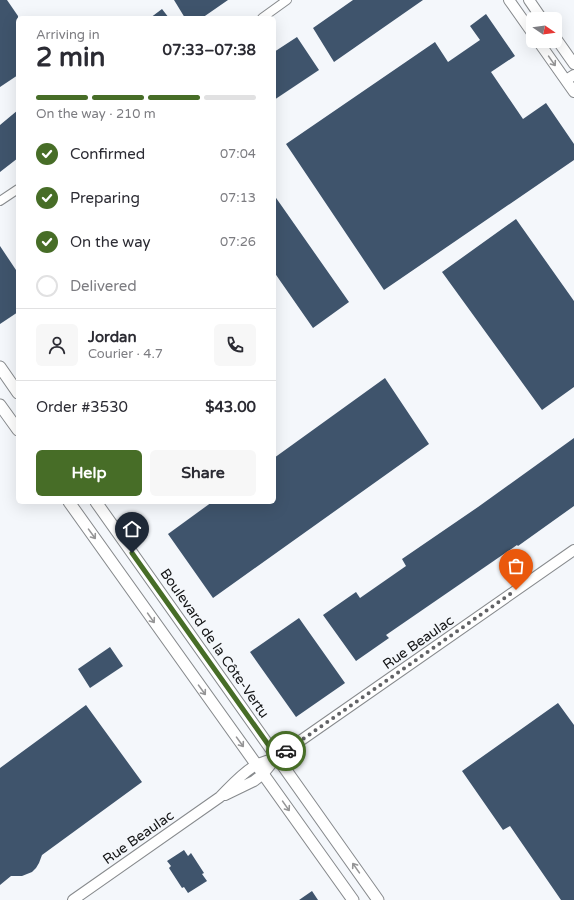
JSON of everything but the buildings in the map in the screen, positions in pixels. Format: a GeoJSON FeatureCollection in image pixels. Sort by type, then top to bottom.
{"type":"FeatureCollection","features":[{"type":"Feature","properties":{"kind":"main road"},"geometry":{"type":"LineString","coordinates":[[0,367],[16,390]]}},
{"type":"Feature","properties":{"kind":"main road"},"geometry":{"type":"LineString","coordinates":[[0,405],[16,427]]}},
{"type":"Feature","properties":{"kind":"main road"},"geometry":{"type":"LineString","coordinates":[[70,504],[353,900]]}},
{"type":"Feature","properties":{"kind":"main road","name":"Boulevard de la Côte-Vertu"},"geometry":{"type":"LineString","coordinates":[[97,504],[378,900]]}},
{"type":"Feature","properties":{"kind":"street"},"geometry":{"type":"LineString","coordinates":[[265,16],[287,0]]}},
{"type":"Feature","properties":{"kind":"street"},"geometry":{"type":"LineString","coordinates":[[509,0],[526,24]]}},
{"type":"Feature","properties":{"kind":"street"},"geometry":{"type":"LineString","coordinates":[[529,0],[537,12]]}},
{"type":"Feature","properties":{"kind":"street"},"geometry":{"type":"LineString","coordinates":[[562,47],[574,64]]}},
{"type":"Feature","properties":{"kind":"street"},"geometry":{"type":"LineString","coordinates":[[544,48],[570,77],[574,92]]}},
{"type":"Feature","properties":{"kind":"street"},"geometry":{"type":"LineString","coordinates":[[0,201],[16,190]]}},
{"type":"Feature","properties":{"kind":"street","name":"Rue Beaulac"},"geometry":{"type":"LineString","coordinates":[[220,797],[256,765],[277,757],[574,550]]}},
{"type":"Feature","properties":{"kind":"street","name":"Rue Beaulac"},"geometry":{"type":"LineString","coordinates":[[73,900],[220,797],[252,782],[263,774],[277,757]]}},
{"type":"Feature","properties":{"kind":"way so far"},"geometry":{"type":"LineString","coordinates":[[286,751],[516,590]]}},
{"type":"Feature","properties":{"kind":"route"},"geometry":{"type":"LineString","coordinates":[[132,553],[277,757],[286,751]]}}]}
